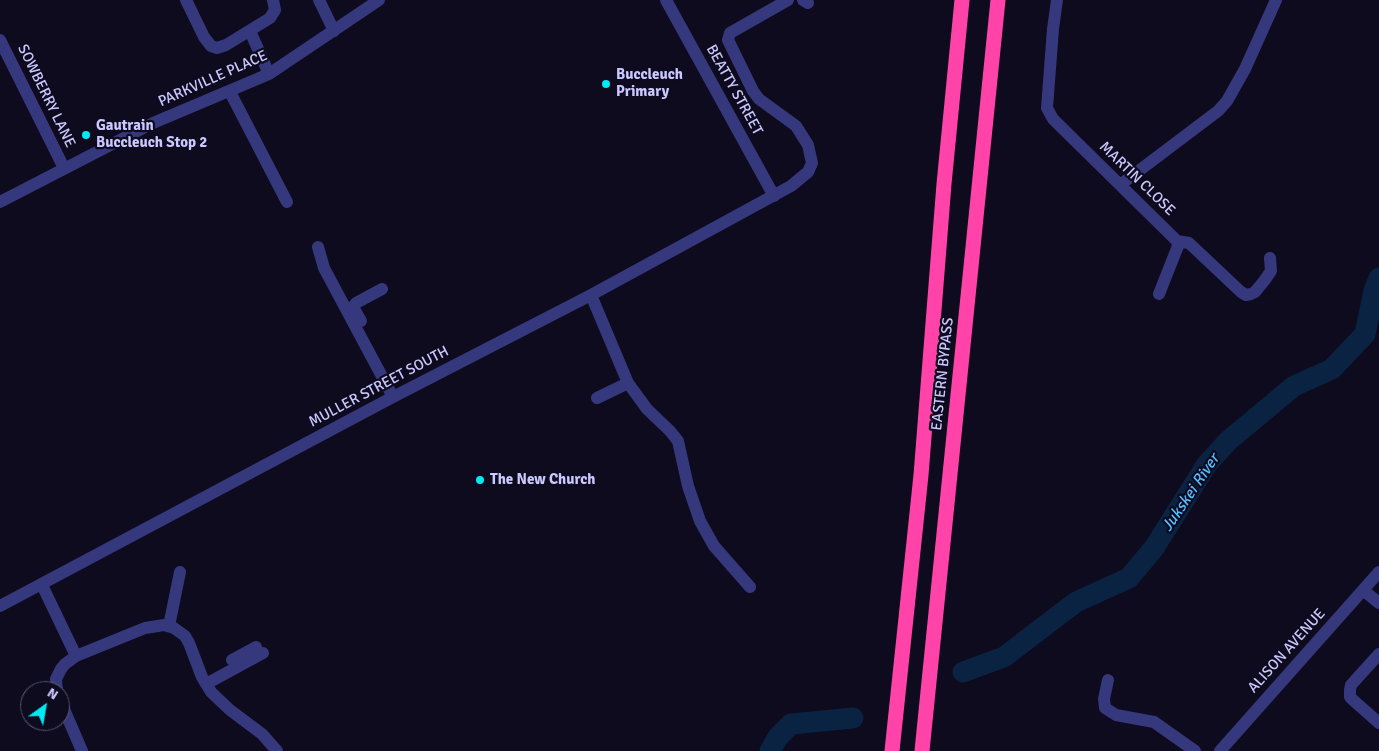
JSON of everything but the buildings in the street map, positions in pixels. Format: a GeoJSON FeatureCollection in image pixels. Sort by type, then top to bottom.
{"type":"FeatureCollection","features":[{"type":"Feature","properties":{"kind":"highway","name":"EASTERN BYPASS"},"geometry":{"type":"LineString","coordinates":[[892,751],[921,475],[944,184],[962,0]]}},
{"type":"Feature","properties":{"kind":"highway","name":"EASTERN BYPASS"},"geometry":{"type":"LineString","coordinates":[[922,751],[998,0]]}},
{"type":"Feature","properties":{"kind":"street"},"geometry":{"type":"LineString","coordinates":[[186,0],[204,37],[211,46],[220,48],[250,32],[270,18],[274,14],[274,0]]}},
{"type":"Feature","properties":{"kind":"street"},"geometry":{"type":"LineString","coordinates":[[319,0],[334,31]]}},
{"type":"Feature","properties":{"kind":"street","name":"PARKVILLE PLACE"},"geometry":{"type":"LineString","coordinates":[[0,202],[153,123],[269,74],[379,0]]}},
{"type":"Feature","properties":{"kind":"street","name":"BEATTY STREET"},"geometry":{"type":"LineString","coordinates":[[666,0],[774,196]]}},
{"type":"Feature","properties":{"kind":"street","name":"MULLER STREET SOUTH"},"geometry":{"type":"LineString","coordinates":[[0,606],[591,295],[791,186],[808,172],[812,163],[808,145],[796,126],[759,99],[753,91],[728,40],[730,33],[788,0]]}},
{"type":"Feature","properties":{"kind":"street","name":"MARTIN CLOSE"},"geometry":{"type":"LineString","coordinates":[[1058,0],[1046,95],[1047,108],[1053,119],[1177,241],[1181,240],[1189,243],[1241,292],[1246,295],[1255,292],[1271,271],[1270,258]]}},
{"type":"Feature","properties":{"kind":"street"},"geometry":{"type":"LineString","coordinates":[[1120,185],[1218,111],[1227,101],[1245,69],[1276,0]]}},
{"type":"Feature","properties":{"kind":"street"},"geometry":{"type":"LineString","coordinates":[[250,32],[269,74]]}},
{"type":"Feature","properties":{"kind":"street","name":"SOWBERRY LANE"},"geometry":{"type":"LineString","coordinates":[[0,40],[64,168]]}},
{"type":"Feature","properties":{"kind":"street"},"geometry":{"type":"LineString","coordinates":[[230,92],[287,202]]}},
{"type":"Feature","properties":{"kind":"street"},"geometry":{"type":"LineString","coordinates":[[1159,294],[1178,246],[1177,241]]}},
{"type":"Feature","properties":{"kind":"street"},"geometry":{"type":"LineString","coordinates":[[318,247],[324,268],[396,396]]}},
{"type":"Feature","properties":{"kind":"street"},"geometry":{"type":"LineString","coordinates":[[382,289],[356,303],[354,307],[396,396]]}},
{"type":"Feature","properties":{"kind":"street"},"geometry":{"type":"LineString","coordinates":[[591,295],[628,383],[647,409],[678,441],[688,486],[700,521],[714,546],[750,587]]}},
{"type":"Feature","properties":{"kind":"street"},"geometry":{"type":"LineString","coordinates":[[597,398],[628,383]]}},
{"type":"Feature","properties":{"kind":"street"},"geometry":{"type":"LineString","coordinates":[[169,626],[180,572]]}},
{"type":"Feature","properties":{"kind":"street","name":"ALISON AVENUE"},"geometry":{"type":"LineString","coordinates":[[1220,751],[1379,572]]}},
{"type":"Feature","properties":{"kind":"street"},"geometry":{"type":"LineString","coordinates":[[42,585],[76,656]]}},
{"type":"Feature","properties":{"kind":"street"},"geometry":{"type":"LineString","coordinates":[[1363,590],[1379,603]]}},
{"type":"Feature","properties":{"kind":"street"},"geometry":{"type":"LineString","coordinates":[[56,681],[60,669],[76,656],[154,625],[169,626],[178,630],[189,643],[204,681],[216,698],[262,734],[277,751]]}},
{"type":"Feature","properties":{"kind":"street"},"geometry":{"type":"LineString","coordinates":[[204,681],[260,650]]}},
{"type":"Feature","properties":{"kind":"street"},"geometry":{"type":"LineString","coordinates":[[1379,654],[1352,685],[1350,690],[1353,700],[1379,723]]}},
{"type":"Feature","properties":{"kind":"street"},"geometry":{"type":"LineString","coordinates":[[1108,680],[1104,699],[1106,708],[1116,714],[1154,722],[1195,751]]}},
{"type":"Feature","properties":{"kind":"street"},"geometry":{"type":"LineString","coordinates":[[70,723],[82,751]]}},
{"type":"Feature","properties":{"kind":"waterway","name":"Jukskei River"},"geometry":{"type":"LineString","coordinates":[[963,672],[1004,657],[1076,602],[1129,578],[1154,548],[1207,464],[1228,441],[1294,386],[1332,369],[1365,334],[1374,291],[1379,278]]}},
{"type":"Feature","properties":{"kind":"waterway","name":"Jukskei River"},"geometry":{"type":"LineString","coordinates":[[770,751],[778,737],[791,724],[853,718]]}},
{"type":"Feature","properties":{"kind":"place","name":"Buccleuch Primary"},"geometry":{"type":"Point","coordinates":[606,84]}},
{"type":"Feature","properties":{"kind":"place","name":"Gautrain Buccleuch Stop 2"},"geometry":{"type":"Point","coordinates":[86,135]}},
{"type":"Feature","properties":{"kind":"place","name":"The New Church"},"geometry":{"type":"Point","coordinates":[480,480]}}]}
